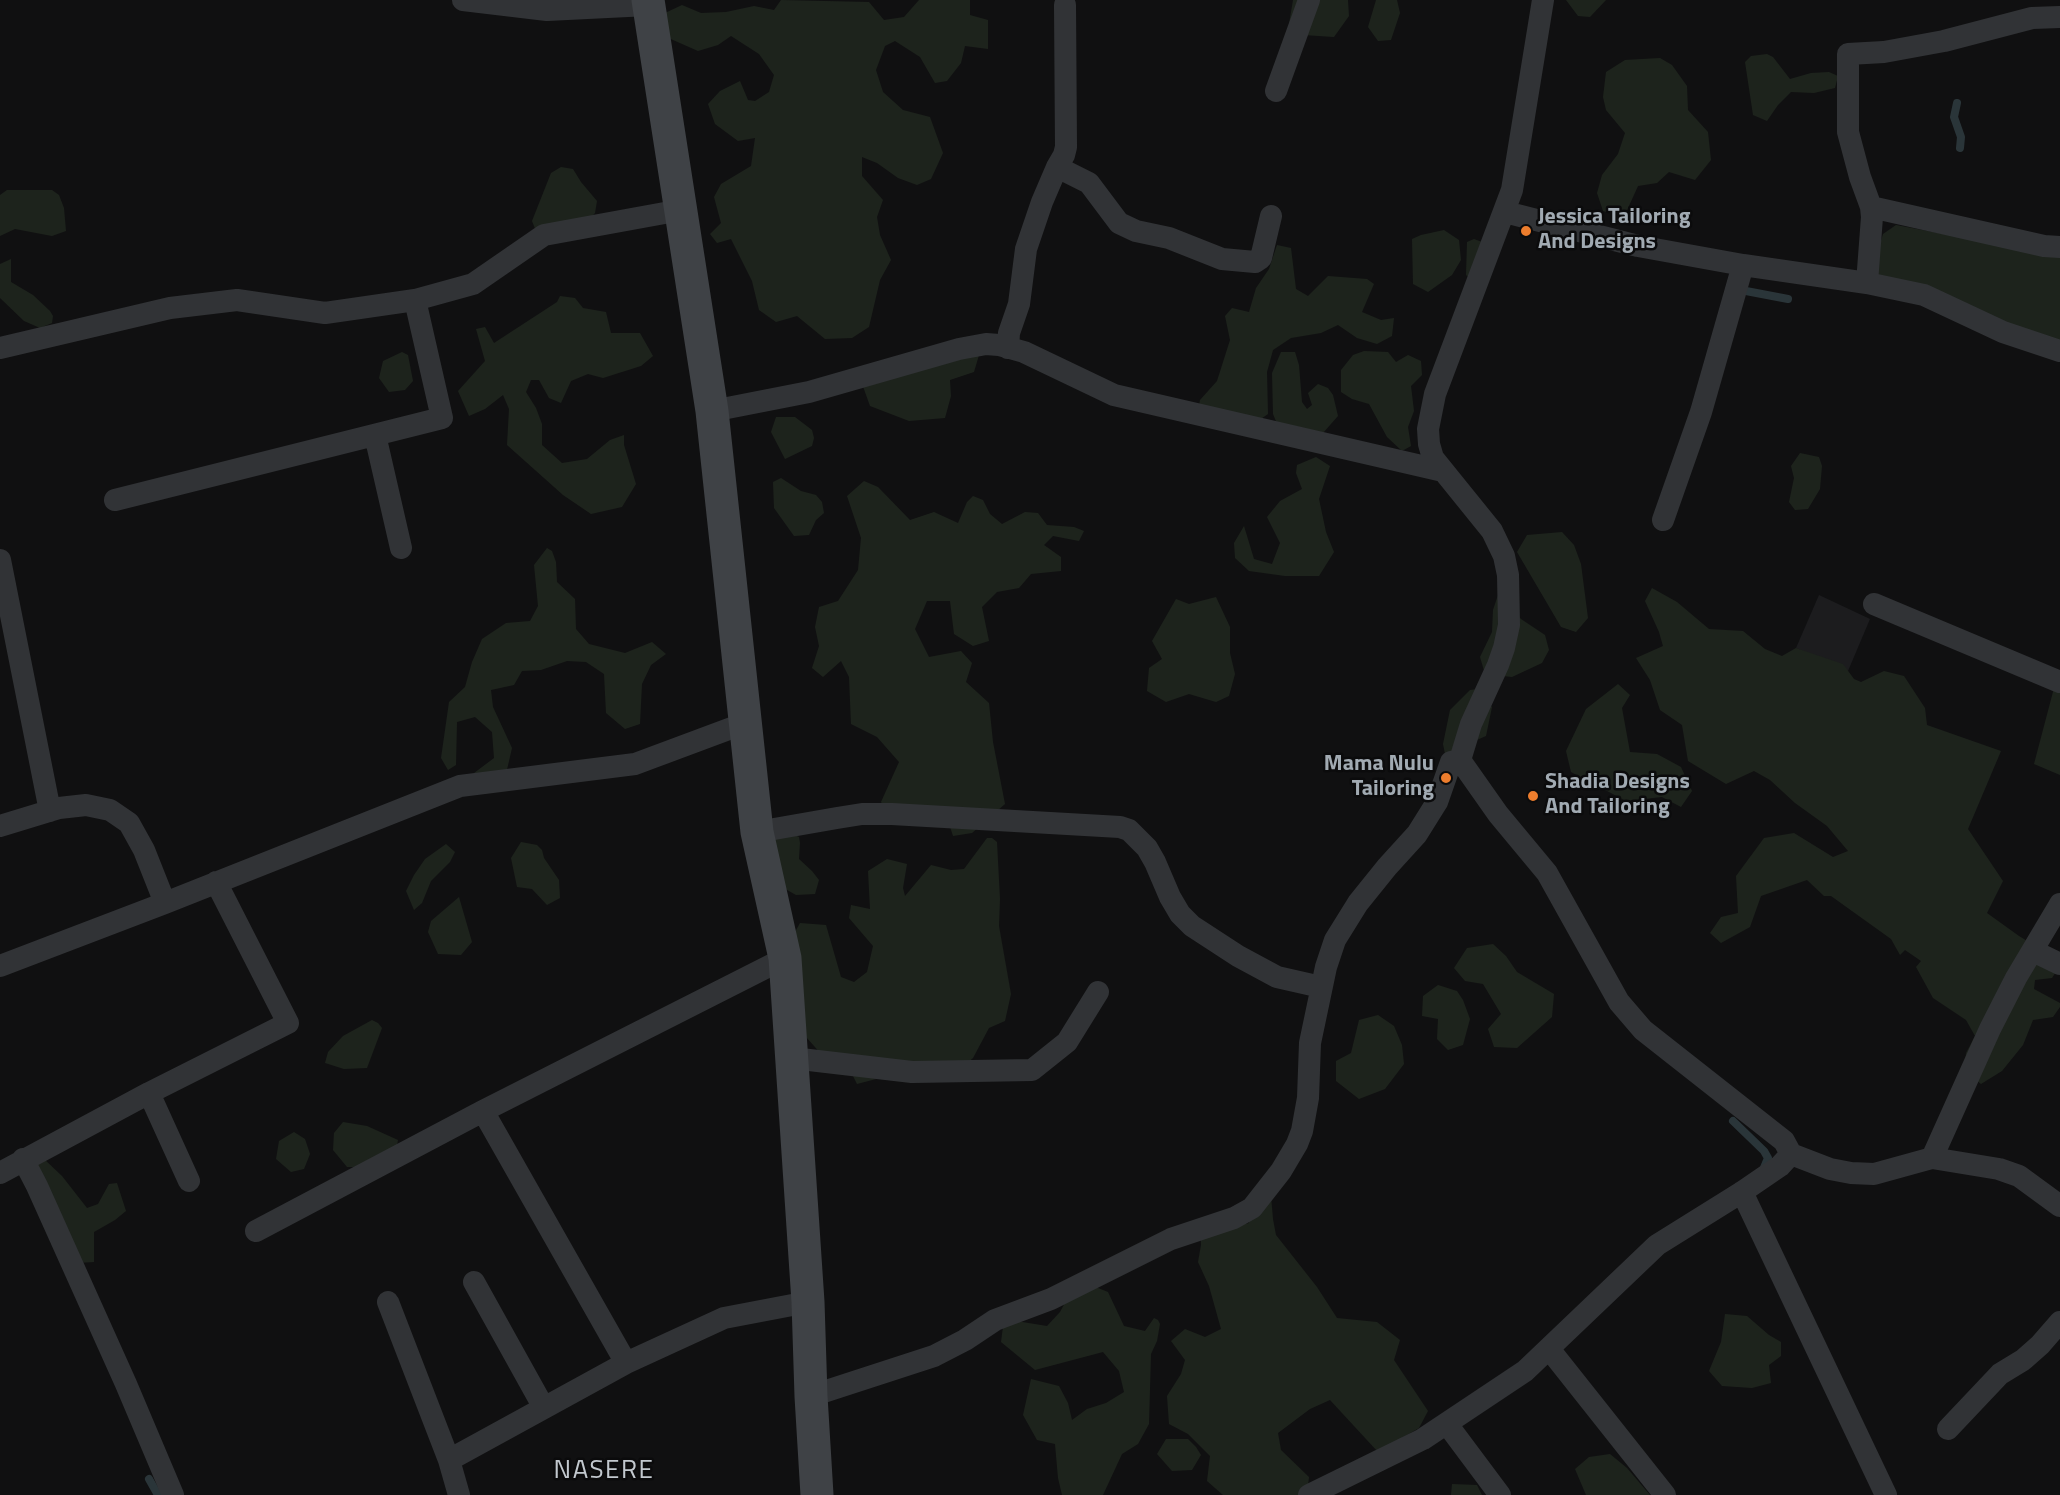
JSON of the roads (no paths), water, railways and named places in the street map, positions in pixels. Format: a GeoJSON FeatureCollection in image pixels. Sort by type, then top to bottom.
{"type":"FeatureCollection","features":[{"type":"Feature","properties":{"kind":"street"},"geometry":{"type":"LineString","coordinates":[[463,0],[547,10],[648,2],[712,411],[757,832],[785,958],[808,1302],[817,1495]]}},
{"type":"Feature","properties":{"kind":"street"},"geometry":{"type":"LineString","coordinates":[[1276,92],[1309,0]]}},
{"type":"Feature","properties":{"kind":"street"},"geometry":{"type":"LineString","coordinates":[[1460,760],[1471,724],[1504,648],[1509,625],[1510,597],[1504,556],[1496,538],[1433,458],[1428,429],[1430,410],[1505,212],[1519,154],[1543,0]]}},
{"type":"Feature","properties":{"kind":"street"},"geometry":{"type":"LineString","coordinates":[[1008,348],[1009,333],[1019,304],[1026,249],[1042,202],[1066,147],[1065,5]]}},
{"type":"Feature","properties":{"kind":"street"},"geometry":{"type":"LineString","coordinates":[[1867,283],[1871,207],[1848,132],[1848,54],[1884,52],[1978,33],[2032,18],[2060,16]]}},
{"type":"Feature","properties":{"kind":"street"},"geometry":{"type":"LineString","coordinates":[[1057,167],[1089,183],[1119,223],[1136,231],[1169,238],[1222,259],[1255,262],[1261,258],[1271,216]]}},
{"type":"Feature","properties":{"kind":"street"},"geometry":{"type":"LineString","coordinates":[[1871,207],[2044,246],[2060,247]]}},
{"type":"Feature","properties":{"kind":"street"},"geometry":{"type":"LineString","coordinates":[[0,348],[170,308],[237,300],[325,313],[416,300],[473,284],[544,235],[681,210]]}},
{"type":"Feature","properties":{"kind":"street"},"geometry":{"type":"LineString","coordinates":[[1505,212],[1638,246],[1743,265],[1867,283],[1935,298],[1984,324],[2060,351]]}},
{"type":"Feature","properties":{"kind":"street"},"geometry":{"type":"LineString","coordinates":[[1663,520],[1701,412],[1743,265]]}},
{"type":"Feature","properties":{"kind":"street"},"geometry":{"type":"LineString","coordinates":[[115,500],[442,418],[416,300]]}},
{"type":"Feature","properties":{"kind":"street"},"geometry":{"type":"LineString","coordinates":[[712,411],[808,392],[959,349],[986,344],[1036,357],[1114,395],[1443,471]]}},
{"type":"Feature","properties":{"kind":"street"},"geometry":{"type":"LineString","coordinates":[[375,435],[401,548]]}},
{"type":"Feature","properties":{"kind":"street"},"geometry":{"type":"LineString","coordinates":[[0,560],[50,811]]}},
{"type":"Feature","properties":{"kind":"street"},"geometry":{"type":"LineString","coordinates":[[1874,604],[2060,682]]}},
{"type":"Feature","properties":{"kind":"street"},"geometry":{"type":"LineString","coordinates":[[0,966],[460,786],[635,764],[745,723]]}},
{"type":"Feature","properties":{"kind":"street"},"geometry":{"type":"LineString","coordinates":[[811,1396],[934,1356],[965,1340],[995,1320],[1051,1299],[1171,1239],[1234,1218],[1252,1208],[1285,1165],[1302,1131],[1306,1116],[1310,1043],[1330,951],[1345,923],[1387,867],[1418,834],[1437,802],[1451,762],[1460,760]]}},
{"type":"Feature","properties":{"kind":"street"},"geometry":{"type":"LineString","coordinates":[[1460,760],[1498,814],[1547,873],[1619,1002],[1644,1030],[1785,1141],[1791,1154],[1830,1169],[1851,1173],[1874,1174],[1932,1158],[1999,1169],[2019,1176],[2060,1206]]}},
{"type":"Feature","properties":{"kind":"street"},"geometry":{"type":"LineString","coordinates":[[0,826],[50,811],[86,805],[110,810],[129,823],[144,850],[165,903]]}},
{"type":"Feature","properties":{"kind":"street"},"geometry":{"type":"LineString","coordinates":[[757,832],[854,815],[892,814],[1120,827],[1129,830],[1147,848],[1170,897],[1180,914],[1192,926],[1238,956],[1277,977],[1321,987]]}},
{"type":"Feature","properties":{"kind":"street"},"geometry":{"type":"LineString","coordinates":[[0,1173],[149,1093],[288,1023],[216,882]]}},
{"type":"Feature","properties":{"kind":"street"},"geometry":{"type":"LineString","coordinates":[[1932,1158],[1990,1029],[2060,904]]}},
{"type":"Feature","properties":{"kind":"street"},"geometry":{"type":"LineString","coordinates":[[2033,951],[2060,964]]}},
{"type":"Feature","properties":{"kind":"street"},"geometry":{"type":"LineString","coordinates":[[256,1231],[483,1111],[785,958]]}},
{"type":"Feature","properties":{"kind":"street"},"geometry":{"type":"LineString","coordinates":[[792,1058],[912,1072],[1032,1070],[1067,1042],[1098,992]]}},
{"type":"Feature","properties":{"kind":"street"},"geometry":{"type":"LineString","coordinates":[[149,1093],[189,1181]]}},
{"type":"Feature","properties":{"kind":"street"},"geometry":{"type":"LineString","coordinates":[[483,1111],[626,1363]]}},
{"type":"Feature","properties":{"kind":"street"},"geometry":{"type":"LineString","coordinates":[[1309,1495],[1423,1439],[1526,1371],[1657,1245],[1742,1192],[1780,1166],[1791,1154]]}},
{"type":"Feature","properties":{"kind":"street"},"geometry":{"type":"LineString","coordinates":[[23,1159],[122,1373],[173,1495]]}},
{"type":"Feature","properties":{"kind":"street"},"geometry":{"type":"LineString","coordinates":[[1742,1192],[1886,1495]]}},
{"type":"Feature","properties":{"kind":"street"},"geometry":{"type":"LineString","coordinates":[[474,1282],[544,1408]]}},
{"type":"Feature","properties":{"kind":"street"},"geometry":{"type":"LineString","coordinates":[[388,1302],[449,1460],[459,1495]]}},
{"type":"Feature","properties":{"kind":"street"},"geometry":{"type":"LineString","coordinates":[[449,1460],[626,1363],[724,1318],[808,1302]]}},
{"type":"Feature","properties":{"kind":"street"},"geometry":{"type":"LineString","coordinates":[[1948,1429],[2000,1374],[2023,1360],[2060,1323]]}},
{"type":"Feature","properties":{"kind":"street"},"geometry":{"type":"LineString","coordinates":[[1550,1350],[1665,1495]]}},
{"type":"Feature","properties":{"kind":"street"},"geometry":{"type":"LineString","coordinates":[[1447,1424],[1500,1495]]}},
{"type":"Feature","properties":{"kind":"waterway"},"geometry":{"type":"LineString","coordinates":[[1957,103],[1954,117],[1961,137],[1960,148]]}},
{"type":"Feature","properties":{"kind":"waterway"},"geometry":{"type":"LineString","coordinates":[[1746,291],[1788,299]]}},
{"type":"Feature","properties":{"kind":"waterway"},"geometry":{"type":"LineString","coordinates":[[1733,1121],[1764,1151],[1768,1158],[1763,1170]]}},
{"type":"Feature","properties":{"kind":"waterway"},"geometry":{"type":"LineString","coordinates":[[149,1479],[158,1495]]}},
{"type":"Feature","properties":{"kind":"place","name":"Jessica Tailoring And Designs"},"geometry":{"type":"Point","coordinates":[1526,231]}},
{"type":"Feature","properties":{"kind":"place","name":"Mama Nulu Tailoring"},"geometry":{"type":"Point","coordinates":[1446,778]}},
{"type":"Feature","properties":{"kind":"place","name":"Shadia Designs And Tailoring"},"geometry":{"type":"Point","coordinates":[1533,796]}},
{"type":"Feature","properties":{"kind":"district","name":"NASERE"},"geometry":{"type":"Point","coordinates":[604,1472]}}]}
